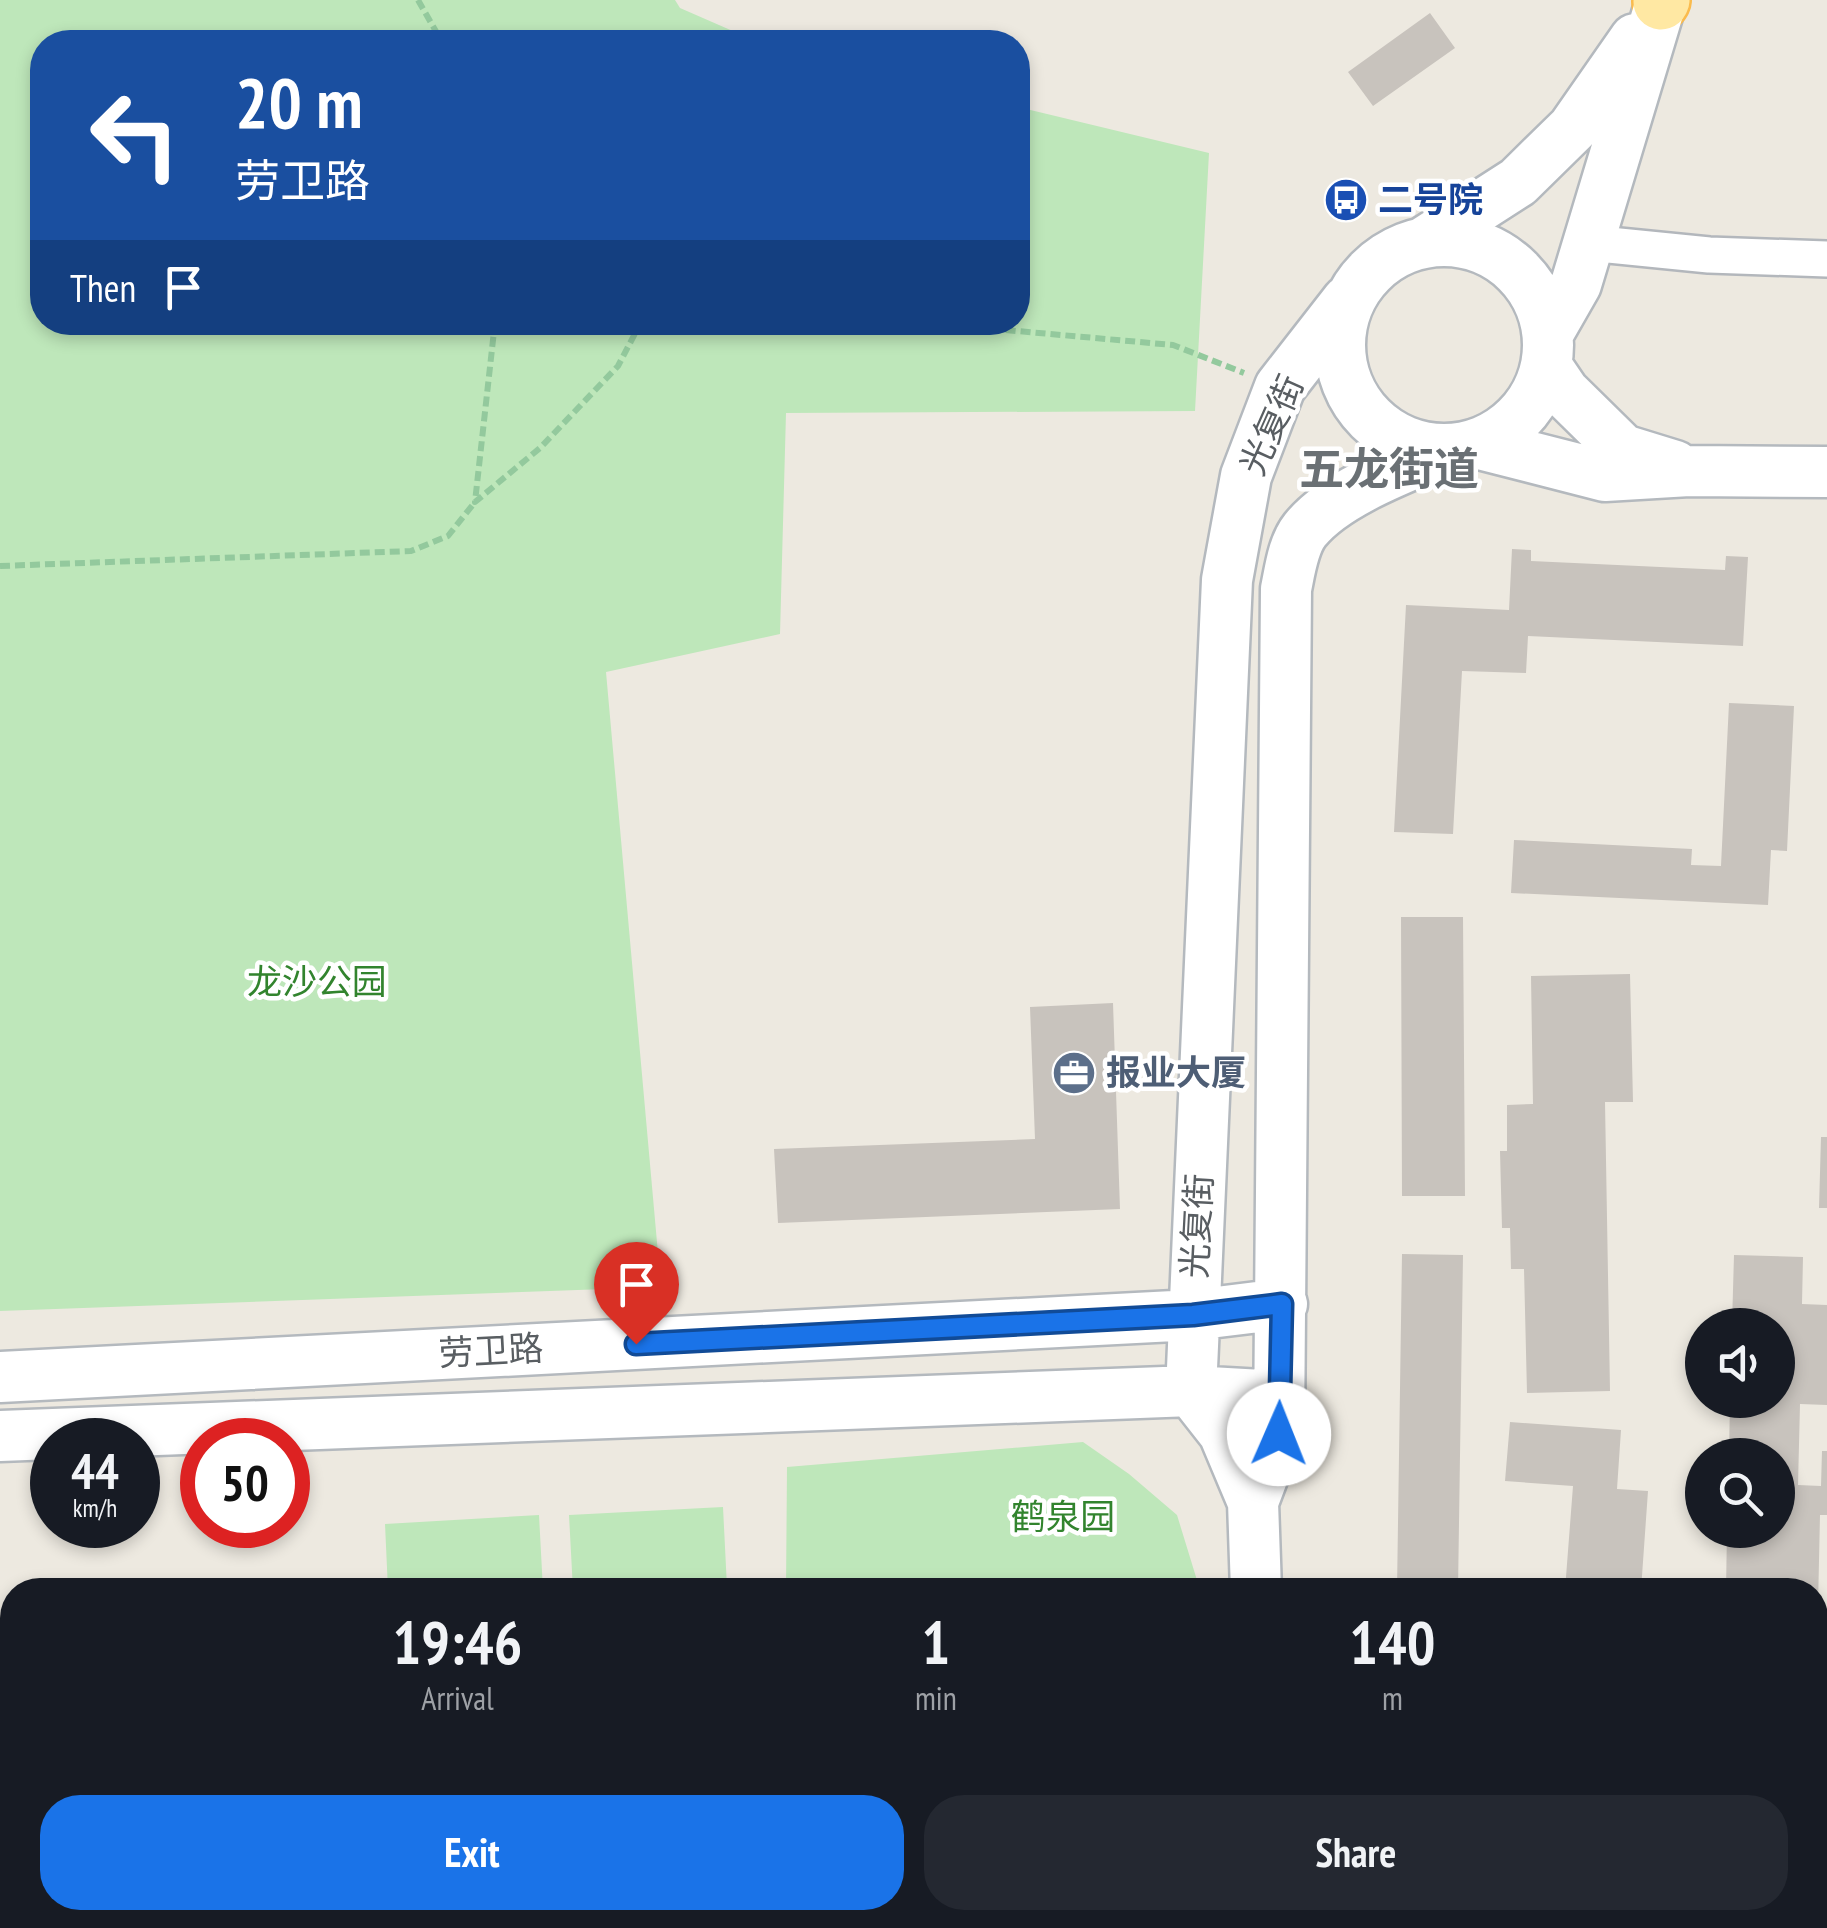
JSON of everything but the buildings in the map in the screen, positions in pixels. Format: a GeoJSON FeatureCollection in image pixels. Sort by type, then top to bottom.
{"type":"FeatureCollection","features":[{"type":"Feature","properties":{"kind":"main road"},"geometry":{"type":"LineString","coordinates":[[1662,1],[1573,128],[1518,182],[1423,243],[1392,254],[1366,275],[1347,300],[1340,336],[1343,371],[1357,403],[1380,428],[1412,445],[1463,447],[1606,476],[1689,471],[1827,472]]}},
{"type":"Feature","properties":{"kind":"main road"},"geometry":{"type":"LineString","coordinates":[[1253,1502],[1279,1434],[1286,589],[1292,561],[1303,532],[1330,506],[1394,472],[1511,426],[1534,400],[1548,350],[1576,284],[1662,1]]}},
{"type":"Feature","properties":{"kind":"main road"},"geometry":{"type":"LineString","coordinates":[[1423,243],[1463,240],[1490,250],[1518,271],[1538,299],[1548,350],[1564,392],[1623,450],[1689,471]]}},
{"type":"Feature","properties":{"kind":"main road","name":"光复街"},"geometry":{"type":"LineString","coordinates":[[1191,1391],[1226,580],[1246,476],[1280,387],[1347,300]]}},
{"type":"Feature","properties":{"kind":"main road","name":"劳卫路"},"geometry":{"type":"LineString","coordinates":[[0,1377],[1193,1315],[1282,1304]]}},
{"type":"Feature","properties":{"kind":"main road"},"geometry":{"type":"LineString","coordinates":[[1191,1391],[1224,1434],[1253,1502],[1256,1578]]}},
{"type":"Feature","properties":{"kind":"main road","name":"劳卫路"},"geometry":{"type":"LineString","coordinates":[[0,1436],[1191,1391],[1280,1396]]}},
{"type":"Feature","properties":{"kind":"street"},"geometry":{"type":"LineString","coordinates":[[1589,243],[1708,255],[1827,260]]}},
{"type":"Feature","properties":{"kind":"path"},"geometry":{"type":"LineString","coordinates":[[418,0],[435,30]]}},
{"type":"Feature","properties":{"kind":"path"},"geometry":{"type":"LineString","coordinates":[[1030,332],[1172,345],[1280,387]]}},
{"type":"Feature","properties":{"kind":"path"},"geometry":{"type":"LineString","coordinates":[[474,502],[493,335]]}},
{"type":"Feature","properties":{"kind":"path"},"geometry":{"type":"LineString","coordinates":[[0,566],[411,551],[448,536],[474,502],[540,448],[618,366],[634,335]]}},
{"type":"Feature","properties":{"kind":"green space","name":"龙沙公园"},"geometry":{"type":"Polygon","coordinates":[[[0,0],[675,0],[680,8],[730,30],[30,30],[30,335],[1030,335],[1030,110],[1209,153],[1195,411],[786,413],[780,634],[606,672],[661,1287],[0,1311],[0,0]]]}},
{"type":"Feature","properties":{"kind":"green space","name":"鹤泉园"},"geometry":{"type":"Polygon","coordinates":[[[1083,1442],[1177,1515],[1196,1578],[786,1578],[787,1467],[1083,1442]]]}},
{"type":"Feature","properties":{"kind":"green space"},"geometry":{"type":"Polygon","coordinates":[[[723,1507],[727,1578],[572,1578],[569,1515],[723,1507]]]}},
{"type":"Feature","properties":{"kind":"green space"},"geometry":{"type":"Polygon","coordinates":[[[539,1515],[542,1578],[387,1578],[385,1524],[539,1515]]]}},
{"type":"Feature","properties":{"kind":"place","name":"二号院"},"geometry":{"type":"Point","coordinates":[1346,200]}},
{"type":"Feature","properties":{"kind":"place","name":"报业大厦"},"geometry":{"type":"Point","coordinates":[1074,1073]}},
{"type":"Feature","properties":{"kind":"district","name":"五龙街道"},"geometry":{"type":"Point","coordinates":[1389,469]}},
{"type":"Feature","properties":{"kind":"route"},"geometry":{"type":"LineString","coordinates":[[636,1344],[1193,1315],[1282,1304],[1279,1434]]}}]}
